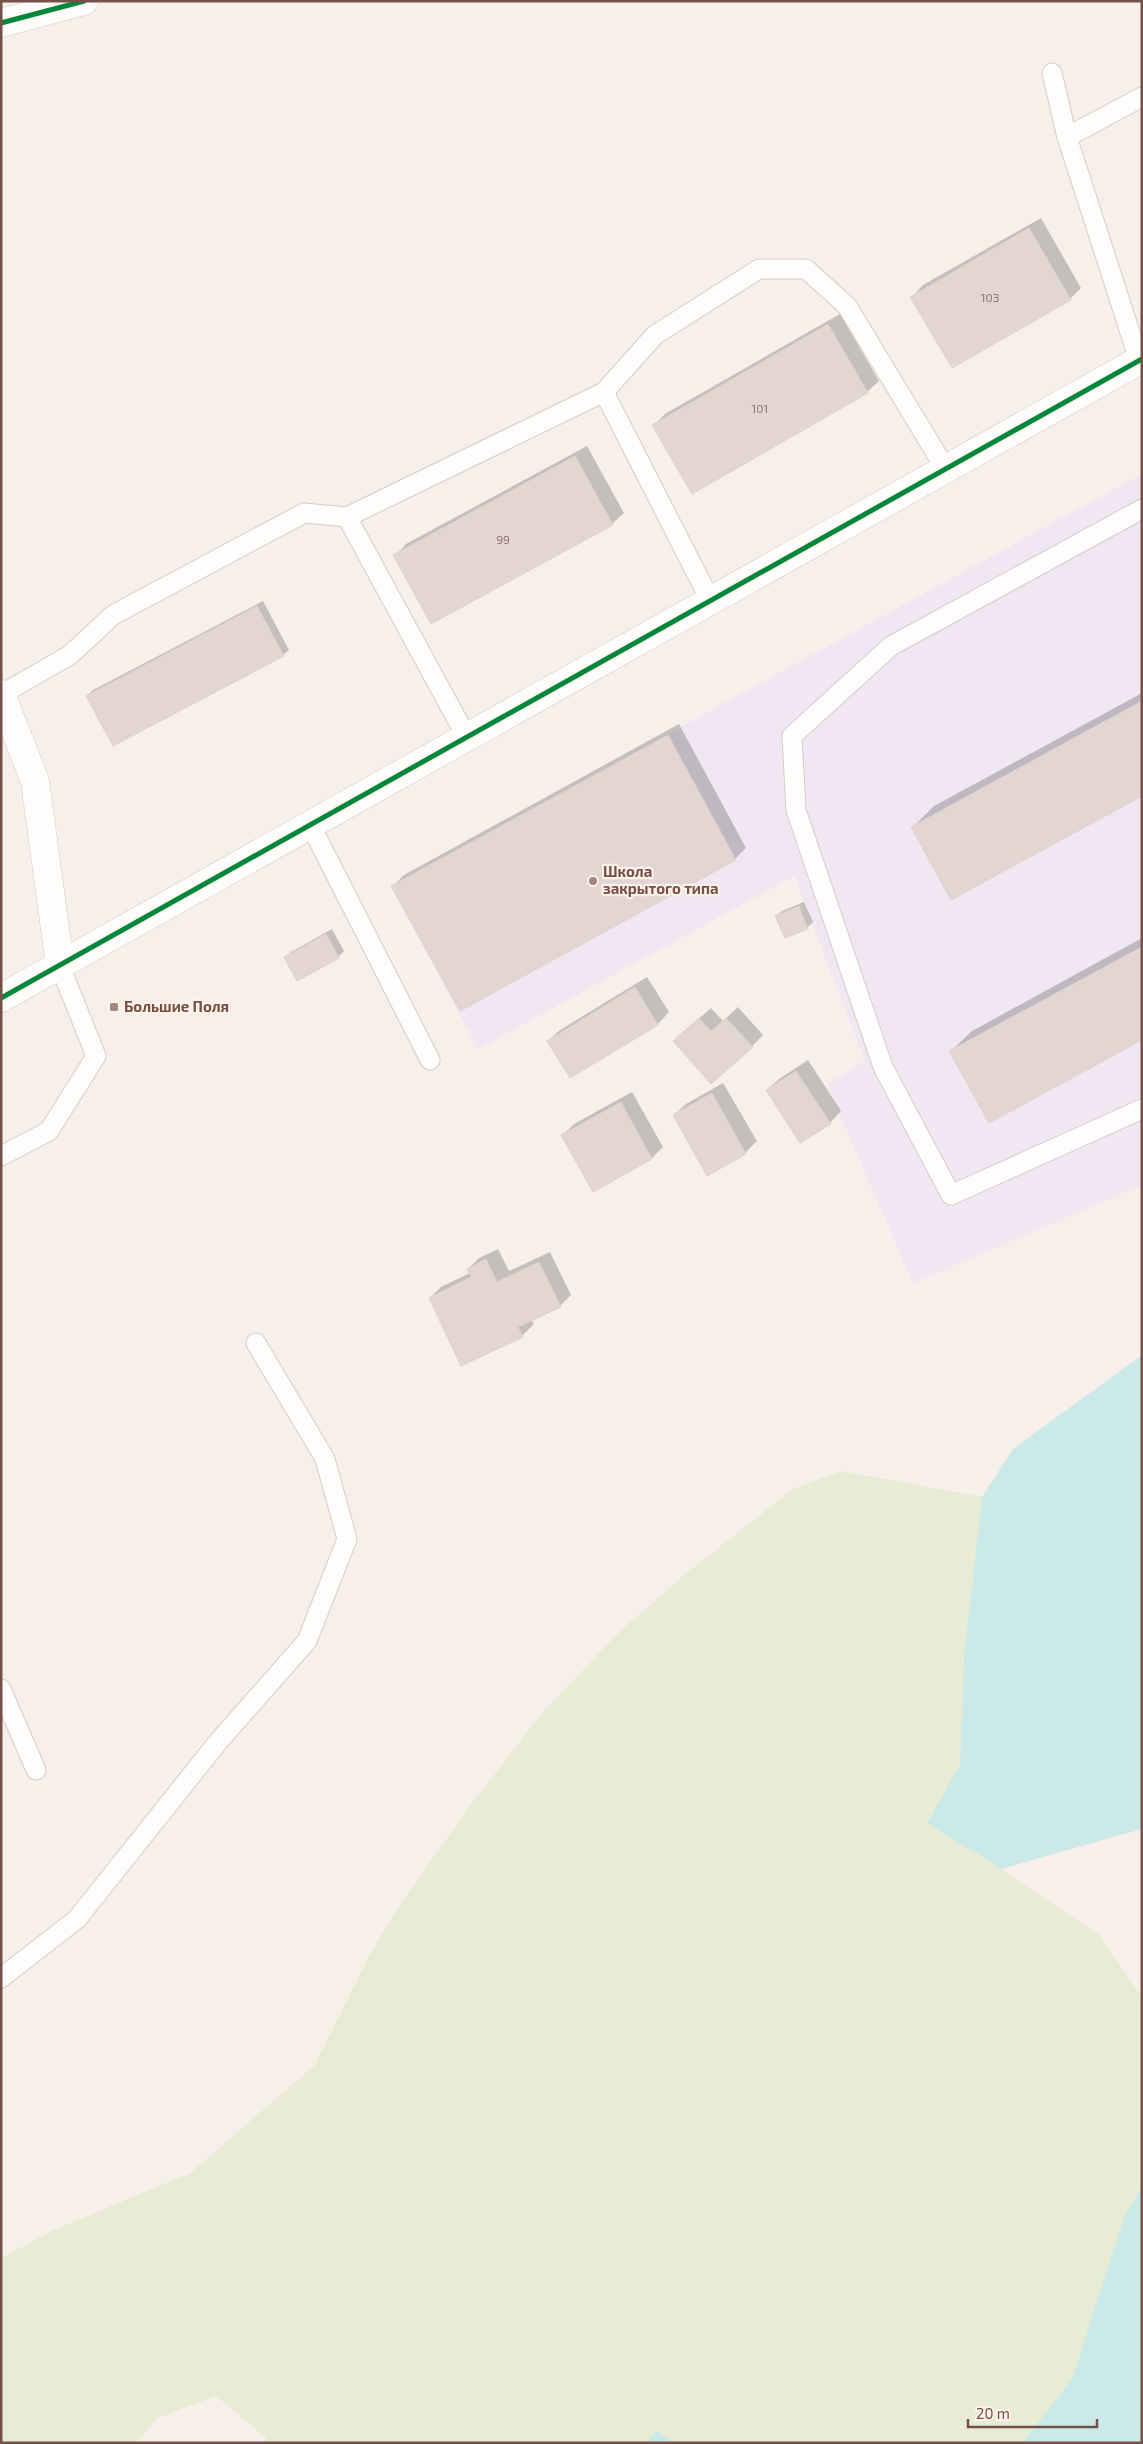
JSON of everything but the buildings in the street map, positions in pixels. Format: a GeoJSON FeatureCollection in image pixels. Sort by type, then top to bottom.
{"type":"FeatureCollection","features":[{"type":"Feature","properties":{"kind":"street"},"geometry":{"type":"LineString","coordinates":[[1,22],[84,1]]}},
{"type":"Feature","properties":{"kind":"street"},"geometry":{"type":"LineString","coordinates":[[1,998],[1140,360]]}},
{"type":"Feature","properties":{"kind":"street"},"geometry":{"type":"LineString","coordinates":[[2,694],[36,781],[60,966]]}},
{"type":"Feature","properties":{"kind":"lane"},"geometry":{"type":"LineString","coordinates":[[1052,73],[1067,137],[1140,360]]}},
{"type":"Feature","properties":{"kind":"lane"},"geometry":{"type":"LineString","coordinates":[[1067,137],[1142,97]]}},
{"type":"Feature","properties":{"kind":"lane"},"geometry":{"type":"LineString","coordinates":[[2,694],[70,655],[113,616],[304,513],[347,517],[604,392],[655,335],[759,269],[806,269],[847,306],[945,468]]}},
{"type":"Feature","properties":{"kind":"lane"},"geometry":{"type":"LineString","coordinates":[[604,392],[710,600]]}},
{"type":"Feature","properties":{"kind":"lane"},"geometry":{"type":"LineString","coordinates":[[1142,509],[891,646],[792,736],[796,810],[883,1067],[951,1195],[1142,1109]]}},
{"type":"Feature","properties":{"kind":"lane"},"geometry":{"type":"LineString","coordinates":[[347,517],[466,736]]}},
{"type":"Feature","properties":{"kind":"lane"},"geometry":{"type":"LineString","coordinates":[[310,824],[430,1060]]}},
{"type":"Feature","properties":{"kind":"lane"},"geometry":{"type":"LineString","coordinates":[[1,1156],[49,1132],[96,1056],[60,966]]}},
{"type":"Feature","properties":{"kind":"lane"},"geometry":{"type":"LineString","coordinates":[[1,1978],[77,1919],[218,1742],[307,1642],[347,1539],[325,1459],[256,1343]]}},
{"type":"Feature","properties":{"kind":"lane"},"geometry":{"type":"LineString","coordinates":[[1,1689],[36,1770]]}},
{"type":"Feature","properties":{"kind":"shaded area","name":"Школа закрытого типа"},"geometry":{"type":"Polygon","coordinates":[[[1142,474],[1142,1185],[913,1283],[827,1085],[865,1061],[794,876],[478,1049],[391,886],[1142,474]]]}},
{"type":"Feature","properties":{"kind":"green space"},"geometry":{"type":"Polygon","coordinates":[[[842,1471],[982,1497],[964,1655],[960,1764],[927,1823],[1001,1869],[1099,1935],[1142,1997],[1142,2186],[1124,2217],[1072,2379],[1022,2443],[674,2443],[657,2431],[646,2443],[266,2443],[266,2438],[216,2396],[158,2418],[136,2443],[1,2443],[1,2258],[52,2231],[190,2173],[314,2066],[369,1956],[401,1903],[469,1807],[546,1708],[626,1626],[684,1575],[793,1489],[842,1471]]]}},
{"type":"Feature","properties":{"kind":"water"},"geometry":{"type":"Polygon","coordinates":[[[1142,1355],[1142,1829],[1001,1869],[927,1823],[960,1764],[964,1655],[982,1497],[1013,1449],[1142,1355]]]}},
{"type":"Feature","properties":{"kind":"water"},"geometry":{"type":"Polygon","coordinates":[[[1142,2186],[1142,2443],[1022,2443],[1072,2379],[1124,2217],[1142,2186]]]}},
{"type":"Feature","properties":{"kind":"water"},"geometry":{"type":"Polygon","coordinates":[[[657,2431],[674,2443],[646,2443],[657,2431]]]}},
{"type":"Feature","properties":{"kind":"cycle path"},"geometry":{"type":"LineString","coordinates":[[1,23],[84,1]]}},
{"type":"Feature","properties":{"kind":"cycle path"},"geometry":{"type":"LineString","coordinates":[[1,998],[1142,359]]}},
{"type":"Feature","properties":{"kind":"place","name":"Школа закрытого типа"},"geometry":{"type":"Point","coordinates":[593,881]}},
{"type":"Feature","properties":{"kind":"place","name":"Большие Поля"},"geometry":{"type":"Point","coordinates":[114,1007]}}]}
